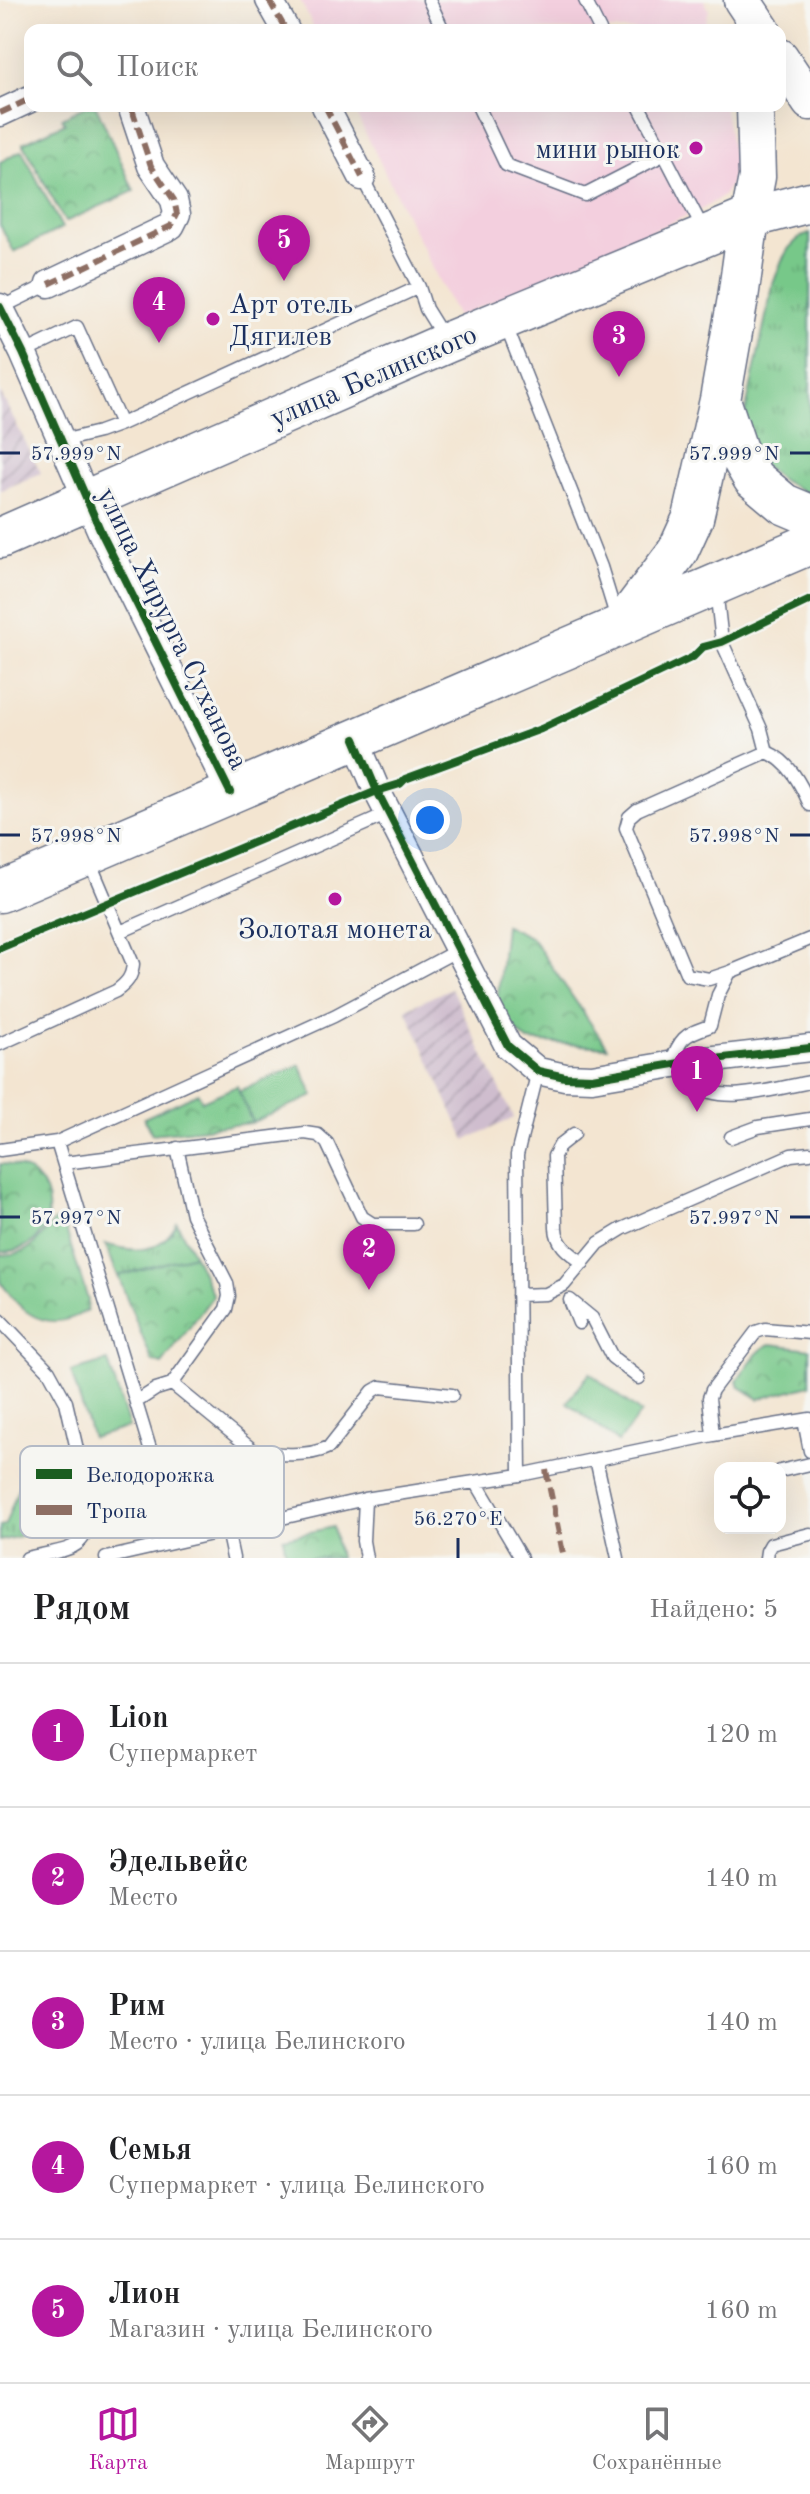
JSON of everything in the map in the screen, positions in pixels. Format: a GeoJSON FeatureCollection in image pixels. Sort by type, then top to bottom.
{"type":"FeatureCollection","features":[{"type":"Feature","properties":{"kind":"main road"},"geometry":{"type":"LineString","coordinates":[[741,0],[743,24]]}},
{"type":"Feature","properties":{"kind":"main road"},"geometry":{"type":"LineString","coordinates":[[741,0],[758,24]]}},
{"type":"Feature","properties":{"kind":"main road"},"geometry":{"type":"LineString","coordinates":[[786,66],[810,102]]}},
{"type":"Feature","properties":{"kind":"main road"},"geometry":{"type":"LineString","coordinates":[[622,624],[678,551],[693,518],[720,400],[757,177],[755,112]]}},
{"type":"Feature","properties":{"kind":"main road","name":"улица Белинского"},"geometry":{"type":"LineString","coordinates":[[0,538],[503,319],[749,218],[810,202]]}},
{"type":"Feature","properties":{"kind":"main road"},"geometry":{"type":"LineString","coordinates":[[720,400],[737,450],[753,478],[784,504],[810,515]]}},
{"type":"Feature","properties":{"kind":"main road"},"geometry":{"type":"LineString","coordinates":[[0,892],[810,544]]}},
{"type":"Feature","properties":{"kind":"street"},"geometry":{"type":"LineString","coordinates":[[269,0],[283,24]]}},
{"type":"Feature","properties":{"kind":"street"},"geometry":{"type":"LineString","coordinates":[[0,113],[24,102]]}},
{"type":"Feature","properties":{"kind":"street"},"geometry":{"type":"LineString","coordinates":[[49,284],[171,226],[177,214],[174,200],[151,166],[133,112]]}},
{"type":"Feature","properties":{"kind":"street"},"geometry":{"type":"LineString","coordinates":[[328,112],[362,177]]}},
{"type":"Feature","properties":{"kind":"street","name":"улица Хирурга Суханова"},"geometry":{"type":"LineString","coordinates":[[0,308],[87,500],[230,792]]}},
{"type":"Feature","properties":{"kind":"street"},"geometry":{"type":"LineString","coordinates":[[355,739],[377,791],[508,1046],[538,1071],[565,1077],[592,1078],[675,1064],[810,1048]]}},
{"type":"Feature","properties":{"kind":"lane"},"geometry":{"type":"LineString","coordinates":[[429,0],[440,24]]}},
{"type":"Feature","properties":{"kind":"lane"},"geometry":{"type":"LineString","coordinates":[[585,0],[597,24]]}},
{"type":"Feature","properties":{"kind":"lane"},"geometry":{"type":"LineString","coordinates":[[481,112],[506,165],[585,195],[663,155]]}},
{"type":"Feature","properties":{"kind":"lane"},"geometry":{"type":"LineString","coordinates":[[642,112],[706,235]]}},
{"type":"Feature","properties":{"kind":"lane"},"geometry":{"type":"LineString","coordinates":[[362,177],[419,287],[426,309],[446,343]]}},
{"type":"Feature","properties":{"kind":"lane"},"geometry":{"type":"LineString","coordinates":[[0,308],[49,284]]}},
{"type":"Feature","properties":{"kind":"lane"},"geometry":{"type":"LineString","coordinates":[[62,441],[121,424],[419,287]]}},
{"type":"Feature","properties":{"kind":"lane"},"geometry":{"type":"LineString","coordinates":[[503,319],[622,624]]}},
{"type":"Feature","properties":{"kind":"lane"},"geometry":{"type":"LineString","coordinates":[[23,353],[77,327],[121,424]]}},
{"type":"Feature","properties":{"kind":"lane"},"geometry":{"type":"LineString","coordinates":[[715,585],[722,642],[761,729],[767,752]]}},
{"type":"Feature","properties":{"kind":"lane"},"geometry":{"type":"LineString","coordinates":[[810,805],[789,769],[779,757],[767,752],[637,810],[629,817],[626,828],[687,975],[709,979],[810,939]]}},
{"type":"Feature","properties":{"kind":"lane"},"geometry":{"type":"LineString","coordinates":[[120,932],[390,813]]}},
{"type":"Feature","properties":{"kind":"lane"},"geometry":{"type":"LineString","coordinates":[[0,1044],[116,991],[126,984],[132,974],[133,964],[87,855]]}},
{"type":"Feature","properties":{"kind":"lane"},"geometry":{"type":"LineString","coordinates":[[0,1150],[57,1142],[334,1016],[458,950]]}},
{"type":"Feature","properties":{"kind":"lane"},"geometry":{"type":"LineString","coordinates":[[730,972],[718,995],[710,1026],[687,1033],[679,1042],[675,1064],[692,1083],[714,1095],[733,1095],[810,1082]]}},
{"type":"Feature","properties":{"kind":"lane"},"geometry":{"type":"LineString","coordinates":[[520,1475],[517,1155],[538,1071]]}},
{"type":"Feature","properties":{"kind":"lane"},"geometry":{"type":"LineString","coordinates":[[731,1137],[758,1127],[810,1119]]}},
{"type":"Feature","properties":{"kind":"lane"},"geometry":{"type":"LineString","coordinates":[[64,1163],[305,1133],[318,1135],[327,1143],[362,1217],[373,1224],[414,1224]]}},
{"type":"Feature","properties":{"kind":"lane"},"geometry":{"type":"LineString","coordinates":[[574,1134],[560,1145],[554,1156],[556,1228],[557,1239],[583,1263]]}},
{"type":"Feature","properties":{"kind":"lane"},"geometry":{"type":"LineString","coordinates":[[57,1142],[149,1446]]}},
{"type":"Feature","properties":{"kind":"lane"},"geometry":{"type":"LineString","coordinates":[[136,1402],[156,1389],[172,1384],[226,1309],[229,1296],[227,1283],[192,1215],[177,1148]]}},
{"type":"Feature","properties":{"kind":"lane"},"geometry":{"type":"LineString","coordinates":[[518,1295],[546,1294],[564,1285],[599,1243],[622,1229],[791,1155],[810,1153]]}},
{"type":"Feature","properties":{"kind":"lane"},"geometry":{"type":"LineString","coordinates":[[564,1285],[579,1323]]}},
{"type":"Feature","properties":{"kind":"lane"},"geometry":{"type":"LineString","coordinates":[[570,1300],[592,1318],[612,1357],[639,1378]]}},
{"type":"Feature","properties":{"kind":"lane"},"geometry":{"type":"LineString","coordinates":[[0,1320],[49,1371],[66,1402],[76,1446]]}},
{"type":"Feature","properties":{"kind":"lane"},"geometry":{"type":"LineString","coordinates":[[713,1435],[709,1398],[712,1390],[756,1332],[765,1329],[810,1333]]}},
{"type":"Feature","properties":{"kind":"lane"},"geometry":{"type":"LineString","coordinates":[[172,1384],[248,1446]]}},
{"type":"Feature","properties":{"kind":"lane"},"geometry":{"type":"LineString","coordinates":[[284,1453],[320,1451],[329,1447],[373,1391],[380,1387],[452,1395]]}},
{"type":"Feature","properties":{"kind":"lane"},"geometry":{"type":"LineString","coordinates":[[284,1517],[365,1499],[520,1475],[713,1435],[807,1420],[810,1451]]}},
{"type":"Feature","properties":{"kind":"lane"},"geometry":{"type":"LineString","coordinates":[[596,1459],[618,1558]]}},
{"type":"Feature","properties":{"kind":"lane"},"geometry":{"type":"LineString","coordinates":[[786,1470],[810,1464]]}},
{"type":"Feature","properties":{"kind":"lane"},"geometry":{"type":"LineString","coordinates":[[476,1482],[521,1558]]}},
{"type":"Feature","properties":{"kind":"lane"},"geometry":{"type":"LineString","coordinates":[[365,1499],[363,1541],[366,1558]]}},
{"type":"Feature","properties":{"kind":"lane"},"geometry":{"type":"LineString","coordinates":[[766,1558],[771,1544],[810,1534]]}},
{"type":"Feature","properties":{"kind":"lane"},"geometry":{"type":"LineString","coordinates":[[27,1558],[77,1546],[85,1538]]}},
{"type":"Feature","properties":{"kind":"lane"},"geometry":{"type":"LineString","coordinates":[[106,1558],[191,1538]]}},
{"type":"Feature","properties":{"kind":"lane"},"geometry":{"type":"LineString","coordinates":[[229,1538],[233,1558]]}},
{"type":"Feature","properties":{"kind":"shaded area"},"geometry":{"type":"Polygon","coordinates":[[[300,0],[704,0],[709,10],[705,24],[312,24],[300,0]]]}},
{"type":"Feature","properties":{"kind":"shaded area"},"geometry":{"type":"Polygon","coordinates":[[[355,112],[725,112],[734,161],[731,183],[723,196],[704,208],[457,317],[355,112]]]}},
{"type":"Feature","properties":{"kind":"shaded area"},"geometry":{"type":"Polygon","coordinates":[[[0,392],[41,473],[0,491],[0,392]]]}},
{"type":"Feature","properties":{"kind":"shaded area"},"geometry":{"type":"Polygon","coordinates":[[[451,988],[514,1118],[465,1140],[406,1009],[451,988]]]}},
{"type":"Feature","properties":{"kind":"green space"},"geometry":{"type":"Polygon","coordinates":[[[74,112],[99,112],[134,191],[65,222],[23,143],[65,123],[62,118],[74,112]]]}},
{"type":"Feature","properties":{"kind":"green space"},"geometry":{"type":"Polygon","coordinates":[[[22,150],[62,228],[14,252],[0,225],[0,162],[22,150]]]}},
{"type":"Feature","properties":{"kind":"green space"},"geometry":{"type":"Polygon","coordinates":[[[810,233],[810,495],[783,481],[764,466],[752,445],[745,414],[773,284],[789,248],[810,233]]]}},
{"type":"Feature","properties":{"kind":"green space"},"geometry":{"type":"Polygon","coordinates":[[[505,925],[532,938],[607,1047],[528,1041],[496,1013],[505,925]]]}},
{"type":"Feature","properties":{"kind":"green space"},"geometry":{"type":"Polygon","coordinates":[[[300,1065],[314,1096],[253,1122],[239,1091],[300,1065]]]}},
{"type":"Feature","properties":{"kind":"green space"},"geometry":{"type":"Polygon","coordinates":[[[237,1086],[252,1123],[152,1134],[144,1118],[198,1093],[202,1101],[237,1086]]]}},
{"type":"Feature","properties":{"kind":"green space"},"geometry":{"type":"Polygon","coordinates":[[[0,1164],[21,1168],[36,1178],[45,1192],[48,1208],[45,1224],[36,1238],[21,1248],[0,1252],[0,1164]]]}},
{"type":"Feature","properties":{"kind":"green space"},"geometry":{"type":"Polygon","coordinates":[[[55,1221],[64,1224],[88,1300],[87,1310],[66,1320],[56,1321],[37,1318],[20,1306],[2,1283],[0,1264],[0,1255],[27,1250],[55,1221]]]}},
{"type":"Feature","properties":{"kind":"green space"},"geometry":{"type":"Polygon","coordinates":[[[177,1223],[194,1255],[118,1276],[105,1244],[126,1249],[155,1246],[171,1233],[177,1223]]]}},
{"type":"Feature","properties":{"kind":"green space"},"geometry":{"type":"Polygon","coordinates":[[[194,1255],[213,1296],[162,1364],[152,1361],[118,1276],[194,1255]]]}},
{"type":"Feature","properties":{"kind":"green space"},"geometry":{"type":"Polygon","coordinates":[[[771,1344],[810,1349],[810,1385],[759,1399],[740,1387],[737,1381],[748,1365],[760,1350],[771,1344]]]}},
{"type":"Feature","properties":{"kind":"green space"},"geometry":{"type":"Polygon","coordinates":[[[108,1361],[129,1427],[92,1438],[71,1372],[108,1361]]]}},
{"type":"Feature","properties":{"kind":"green space"},"geometry":{"type":"Polygon","coordinates":[[[590,1373],[641,1413],[618,1442],[567,1402],[590,1373]]]}},
{"type":"Feature","properties":{"kind":"green space"},"geometry":{"type":"Polygon","coordinates":[[[20,1483],[20,1536],[0,1541],[0,1526],[5,1525],[20,1483]]]}},
{"type":"Feature","properties":{"kind":"green space"},"geometry":{"type":"Polygon","coordinates":[[[333,1527],[339,1558],[287,1558],[284,1538],[333,1527]]]}},
{"type":"Feature","properties":{"kind":"marked path"},"geometry":{"type":"LineString","coordinates":[[269,0],[283,24]]}},
{"type":"Feature","properties":{"kind":"marked path"},"geometry":{"type":"LineString","coordinates":[[0,113],[24,102]]}},
{"type":"Feature","properties":{"kind":"marked path"},"geometry":{"type":"LineString","coordinates":[[49,284],[171,226],[177,214],[174,200],[151,166],[133,112]]}},
{"type":"Feature","properties":{"kind":"marked path"},"geometry":{"type":"LineString","coordinates":[[328,112],[362,177]]}},
{"type":"Feature","properties":{"kind":"marked path"},"geometry":{"type":"LineString","coordinates":[[546,1470],[564,1558]]}},
{"type":"Feature","properties":{"kind":"cycle path"},"geometry":{"type":"LineString","coordinates":[[0,307],[102,534],[230,792]]}},
{"type":"Feature","properties":{"kind":"cycle path"},"geometry":{"type":"LineString","coordinates":[[0,948],[400,784],[405,779],[541,729],[693,657],[703,647],[722,642],[810,600]]}},
{"type":"Feature","properties":{"kind":"cycle path"},"geometry":{"type":"LineString","coordinates":[[355,739],[377,791],[508,1046],[538,1071],[565,1077],[592,1078],[680,1063],[810,1048]]}},
{"type":"Feature","properties":{"kind":"place","name":"мини рынок"},"geometry":{"type":"Point","coordinates":[696,148]}},
{"type":"Feature","properties":{"kind":"place","name":"Лион"},"geometry":{"type":"Point","coordinates":[284,281]}},
{"type":"Feature","properties":{"kind":"place","name":"Арт отель Дягилев"},"geometry":{"type":"Point","coordinates":[213,319]}},
{"type":"Feature","properties":{"kind":"place","name":"Семья"},"geometry":{"type":"Point","coordinates":[159,343]}},
{"type":"Feature","properties":{"kind":"place","name":"Рим"},"geometry":{"type":"Point","coordinates":[619,377]}},
{"type":"Feature","properties":{"kind":"place","name":"Золотая монета"},"geometry":{"type":"Point","coordinates":[335,899]}},
{"type":"Feature","properties":{"kind":"place","name":"Lion"},"geometry":{"type":"Point","coordinates":[697,1112]}},
{"type":"Feature","properties":{"kind":"place","name":"Эдельвейс"},"geometry":{"type":"Point","coordinates":[369,1290]}}]}
